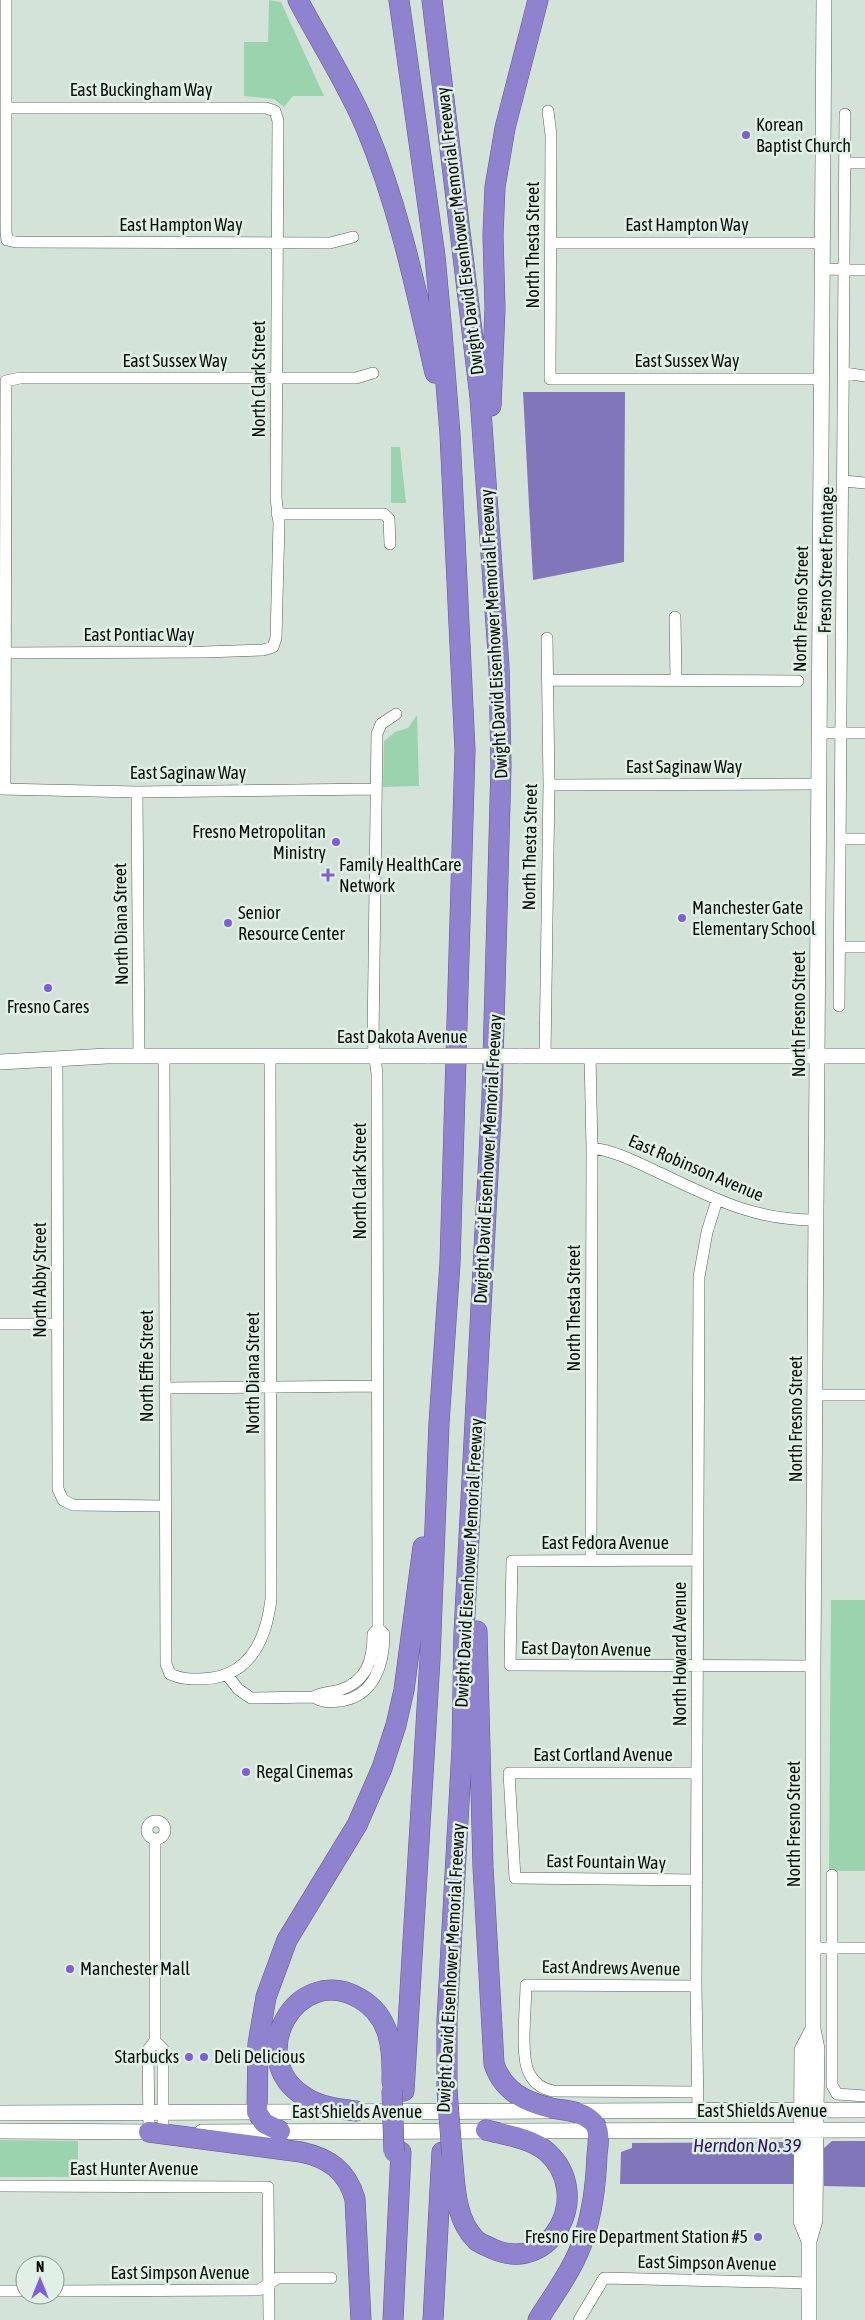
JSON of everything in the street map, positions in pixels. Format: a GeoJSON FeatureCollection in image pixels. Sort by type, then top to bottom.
{"type":"FeatureCollection","features":[{"type":"Feature","properties":{"kind":"highway"},"geometry":{"type":"LineString","coordinates":[[298,0],[365,126],[386,180],[405,243],[450,434]]}},
{"type":"Feature","properties":{"kind":"highway","name":"Dwight David Eisenhower Memorial Freeway"},"geometry":{"type":"LineString","coordinates":[[398,2090],[430,1659],[439,1424],[450,1263],[464,750],[450,434],[435,256],[399,0]]}},
{"type":"Feature","properties":{"kind":"highway","name":"Dwight David Eisenhower Memorial Freeway"},"geometry":{"type":"LineString","coordinates":[[432,0],[465,263],[488,490],[499,667],[501,766],[492,1096],[464,1633],[462,1748],[447,2020],[447,2153],[433,2320]]}},
{"type":"Feature","properties":{"kind":"highway"},"geometry":{"type":"LineString","coordinates":[[488,490],[495,309],[493,235],[495,187],[505,128],[538,0]]}},
{"type":"Feature","properties":{"kind":"highway"},"geometry":{"type":"LineString","coordinates":[[280,2130],[264,2123],[257,2112],[258,2044],[266,1997],[287,1940],[356,1825],[377,1781],[396,1725],[404,1690],[439,1424]]}},
{"type":"Feature","properties":{"kind":"highway"},"geometry":{"type":"LineString","coordinates":[[475,1429],[478,1733],[494,2064],[504,2084],[520,2098],[551,2108],[575,2111],[593,2122],[598,2131],[596,2180],[584,2238],[576,2256],[538,2320]]}},
{"type":"Feature","properties":{"kind":"highway"},"geometry":{"type":"LineString","coordinates":[[356,2111],[324,2105],[304,2096],[292,2085],[280,2068],[276,2047],[281,2026],[287,2014],[302,2000],[322,1992],[342,1992],[356,1996],[374,2009],[385,2025],[391,2046],[398,2090],[397,2240],[393,2320]]}},
{"type":"Feature","properties":{"kind":"highway"},"geometry":{"type":"LineString","coordinates":[[156,2122],[256,2148],[301,2152],[324,2159],[340,2169],[349,2183],[355,2199],[361,2320]]}},
{"type":"Feature","properties":{"kind":"highway"},"geometry":{"type":"LineString","coordinates":[[447,2153],[465,2226],[477,2242],[501,2252],[521,2253],[538,2248],[548,2242],[560,2227],[566,2210],[568,2191],[564,2176],[547,2152],[532,2143],[486,2130]]}},
{"type":"Feature","properties":{"kind":"main road","name":"North Fresno Street"},"geometry":{"type":"LineString","coordinates":[[809,2320],[809,2241],[815,2220],[808,2177],[809,2110],[817,2049],[813,2029],[812,1666],[818,1056],[818,784],[823,379],[824,0]]}},
{"type":"Feature","properties":{"kind":"main road","name":"East Dakota Avenue"},"geometry":{"type":"LineString","coordinates":[[0,1062],[58,1058],[375,1055],[865,1056]]}},
{"type":"Feature","properties":{"kind":"main road","name":"East Shields Avenue"},"geometry":{"type":"LineString","coordinates":[[0,2131],[156,2122],[257,2112],[865,2110]]}},
{"type":"Feature","properties":{"kind":"main road","name":"East Shields Avenue"},"geometry":{"type":"LineString","coordinates":[[0,2112],[280,2130],[865,2130]]}},
{"type":"Feature","properties":{"kind":"street"},"geometry":{"type":"LineString","coordinates":[[6,0],[6,108]]}},
{"type":"Feature","properties":{"kind":"street","name":"East Buckingham Way"},"geometry":{"type":"LineString","coordinates":[[6,108],[266,108],[275,111]]}},
{"type":"Feature","properties":{"kind":"street","name":"East Hampton Way"},"geometry":{"type":"LineString","coordinates":[[6,108],[6,231],[8,240],[26,242],[330,243],[353,237]]}},
{"type":"Feature","properties":{"kind":"street","name":"North Clark Street"},"geometry":{"type":"LineString","coordinates":[[273,648],[276,638],[279,583],[277,378],[278,121],[275,111]]}},
{"type":"Feature","properties":{"kind":"street","name":"North Thesta Street"},"geometry":{"type":"LineString","coordinates":[[548,112],[551,135],[550,379]]}},
{"type":"Feature","properties":{"kind":"street","name":"Fresno Street Frontage"},"geometry":{"type":"LineString","coordinates":[[840,1006],[846,269],[845,114]]}},
{"type":"Feature","properties":{"kind":"street"},"geometry":{"type":"LineString","coordinates":[[845,163],[865,163]]}},
{"type":"Feature","properties":{"kind":"street","name":"East Hampton Way"},"geometry":{"type":"LineString","coordinates":[[551,243],[822,243]]}},
{"type":"Feature","properties":{"kind":"street"},"geometry":{"type":"LineString","coordinates":[[822,269],[865,270]]}},
{"type":"Feature","properties":{"kind":"street","name":"East Sussex Way"},"geometry":{"type":"LineString","coordinates":[[3,516],[6,381],[29,378],[356,378],[373,373]]}},
{"type":"Feature","properties":{"kind":"street"},"geometry":{"type":"LineString","coordinates":[[845,373],[865,376]]}},
{"type":"Feature","properties":{"kind":"street","name":"East Sussex Way"},"geometry":{"type":"LineString","coordinates":[[550,379],[823,379]]}},
{"type":"Feature","properties":{"kind":"street"},"geometry":{"type":"LineString","coordinates":[[844,481],[865,483]]}},
{"type":"Feature","properties":{"kind":"street"},"geometry":{"type":"LineString","coordinates":[[278,514],[384,514],[389,519],[390,544]]}},
{"type":"Feature","properties":{"kind":"street"},"geometry":{"type":"LineString","coordinates":[[2,789],[5,653],[3,516]]}},
{"type":"Feature","properties":{"kind":"street"},"geometry":{"type":"LineString","coordinates":[[675,617],[676,680]]}},
{"type":"Feature","properties":{"kind":"street","name":"North Thesta Street"},"geometry":{"type":"LineString","coordinates":[[545,1056],[549,785],[547,638]]}},
{"type":"Feature","properties":{"kind":"street","name":"East Pontiac Way"},"geometry":{"type":"LineString","coordinates":[[5,653],[205,652],[273,648]]}},
{"type":"Feature","properties":{"kind":"street"},"geometry":{"type":"LineString","coordinates":[[548,680],[798,681]]}},
{"type":"Feature","properties":{"kind":"street","name":"North Clark Street"},"geometry":{"type":"LineString","coordinates":[[228,1676],[238,1689],[251,1698],[314,1697],[321,1693],[339,1690],[354,1684],[372,1671],[384,1648],[384,1634],[378,1628],[377,1074],[373,1041],[376,790],[377,734],[381,724],[396,714]]}},
{"type":"Feature","properties":{"kind":"street"},"geometry":{"type":"LineString","coordinates":[[819,733],[865,733]]}},
{"type":"Feature","properties":{"kind":"street","name":"East Saginaw Way"},"geometry":{"type":"LineString","coordinates":[[549,785],[818,784]]}},
{"type":"Feature","properties":{"kind":"street","name":"East Saginaw Way"},"geometry":{"type":"LineString","coordinates":[[2,789],[138,792],[376,790]]}},
{"type":"Feature","properties":{"kind":"street","name":"North Diana Street"},"geometry":{"type":"LineString","coordinates":[[138,792],[139,1057]]}},
{"type":"Feature","properties":{"kind":"street"},"geometry":{"type":"LineString","coordinates":[[840,839],[865,840]]}},
{"type":"Feature","properties":{"kind":"street"},"geometry":{"type":"LineString","coordinates":[[840,947],[865,947]]}},
{"type":"Feature","properties":{"kind":"street","name":"North Diana Street"},"geometry":{"type":"LineString","coordinates":[[228,1676],[241,1667],[251,1656],[265,1629],[271,1600],[270,1056]]}},
{"type":"Feature","properties":{"kind":"street","name":"North Thesta Street"},"geometry":{"type":"LineString","coordinates":[[590,1056],[592,1148],[591,1560]]}},
{"type":"Feature","properties":{"kind":"street","name":"North Effie Street"},"geometry":{"type":"LineString","coordinates":[[164,1057],[166,1664],[170,1674],[181,1679],[216,1679],[228,1676]]}},
{"type":"Feature","properties":{"kind":"street","name":"North Abby Street"},"geometry":{"type":"LineString","coordinates":[[58,1058],[58,1489],[63,1500],[73,1506],[165,1506]]}},
{"type":"Feature","properties":{"kind":"street","name":"East Robinson Avenue"},"geometry":{"type":"LineString","coordinates":[[592,1148],[617,1154],[717,1200],[754,1214],[778,1219],[816,1220]]}},
{"type":"Feature","properties":{"kind":"street","name":"North Howard Avenue"},"geometry":{"type":"LineString","coordinates":[[698,2110],[696,1986],[699,1277],[707,1232],[717,1200]]}},
{"type":"Feature","properties":{"kind":"street"},"geometry":{"type":"LineString","coordinates":[[0,1324],[58,1324]]}},
{"type":"Feature","properties":{"kind":"street"},"geometry":{"type":"LineString","coordinates":[[165,1388],[377,1386]]}},
{"type":"Feature","properties":{"kind":"street"},"geometry":{"type":"LineString","coordinates":[[815,1395],[865,1395]]}},
{"type":"Feature","properties":{"kind":"street","name":"East Fedora Avenue"},"geometry":{"type":"LineString","coordinates":[[510,1665],[512,1560],[697,1560]]}},
{"type":"Feature","properties":{"kind":"street","name":"East Dayton Avenue"},"geometry":{"type":"LineString","coordinates":[[510,1665],[812,1666]]}},
{"type":"Feature","properties":{"kind":"street","name":"East Cortland Avenue"},"geometry":{"type":"LineString","coordinates":[[516,1878],[510,1773],[697,1773]]}},
{"type":"Feature","properties":{"kind":"street"},"geometry":{"type":"LineString","coordinates":[[154,1839],[156,2041],[163,2049],[156,2122]]}},
{"type":"Feature","properties":{"kind":"street"},"geometry":{"type":"LineString","coordinates":[[832,1875],[832,2085],[837,2094],[865,2096]]}},
{"type":"Feature","properties":{"kind":"street","name":"East Fountain Way"},"geometry":{"type":"LineString","coordinates":[[516,1878],[697,1880]]}},
{"type":"Feature","properties":{"kind":"street"},"geometry":{"type":"LineString","coordinates":[[813,1948],[865,1948]]}},
{"type":"Feature","properties":{"kind":"street","name":"East Andrews Avenue"},"geometry":{"type":"LineString","coordinates":[[552,2092],[535,2082],[526,2066],[526,1985],[696,1986]]}},
{"type":"Feature","properties":{"kind":"street","name":"East Shields Avenue"},"geometry":{"type":"LineString","coordinates":[[552,2092],[698,2092]]}},
{"type":"Feature","properties":{"kind":"street","name":"East Hunter Avenue"},"geometry":{"type":"LineString","coordinates":[[0,2186],[268,2187],[269,2284]]}},
{"type":"Feature","properties":{"kind":"street","name":"East Simpson Avenue"},"geometry":{"type":"LineString","coordinates":[[65,2291],[259,2290],[278,2278],[331,2278]]}},
{"type":"Feature","properties":{"kind":"street","name":"East Simpson Avenue"},"geometry":{"type":"LineString","coordinates":[[580,2320],[604,2278],[809,2283]]}},
{"type":"Feature","properties":{"kind":"street"},"geometry":{"type":"LineString","coordinates":[[269,2284],[269,2320]]}},
{"type":"Feature","properties":{"kind":"street"},"geometry":{"type":"LineString","coordinates":[[0,2291],[15,2291]]}},
{"type":"Feature","properties":{"kind":"green space"},"geometry":{"type":"Polygon","coordinates":[[[269,0],[281,2],[324,96],[293,96],[284,107],[274,99],[244,96],[244,42],[268,42],[269,0]]]}},
{"type":"Feature","properties":{"kind":"green space"},"geometry":{"type":"Polygon","coordinates":[[[391,447],[400,447],[406,503],[391,503],[391,447]]]}},
{"type":"Feature","properties":{"kind":"green space"},"geometry":{"type":"Polygon","coordinates":[[[417,715],[419,786],[383,787],[384,741],[395,732],[408,728],[417,715]]]}},
{"type":"Feature","properties":{"kind":"green space"},"geometry":{"type":"Polygon","coordinates":[[[831,1600],[865,1600],[865,1871],[829,1871],[831,1600]]]}},
{"type":"Feature","properties":{"kind":"green space"},"geometry":{"type":"Polygon","coordinates":[[[0,2140],[78,2141],[78,2177],[0,2177],[0,2140]]]}},
{"type":"Feature","properties":{"kind":"water"},"geometry":{"type":"Polygon","coordinates":[[[523,392],[625,392],[624,562],[533,580],[523,392]]]}},
{"type":"Feature","properties":{"kind":"water"},"geometry":{"type":"Polygon","coordinates":[[[832,2141],[865,2141],[865,2187],[824,2186],[824,2148],[832,2141]]]}},
{"type":"Feature","properties":{"kind":"water","name":"Herndon No. 39"},"geometry":{"type":"Polygon","coordinates":[[[790,2142],[794,2146],[794,2184],[620,2184],[621,2152],[632,2148],[632,2143],[790,2142]]]}},
{"type":"Feature","properties":{"kind":"place","name":"Korean Baptist Church"},"geometry":{"type":"Point","coordinates":[746,135]}},
{"type":"Feature","properties":{"kind":"place","name":"Fresno Metropolitan Ministry"},"geometry":{"type":"Point","coordinates":[336,842]}},
{"type":"Feature","properties":{"kind":"place","name":"Family HealthCare Network"},"geometry":{"type":"Point","coordinates":[328,875]}},
{"type":"Feature","properties":{"kind":"place","name":"Manchester Gate Elementary School"},"geometry":{"type":"Point","coordinates":[682,918]}},
{"type":"Feature","properties":{"kind":"place","name":"Senior Resource Center"},"geometry":{"type":"Point","coordinates":[228,923]}},
{"type":"Feature","properties":{"kind":"place","name":"Fresno Cares"},"geometry":{"type":"Point","coordinates":[48,988]}},
{"type":"Feature","properties":{"kind":"place","name":"Regal Cinemas"},"geometry":{"type":"Point","coordinates":[246,1772]}},
{"type":"Feature","properties":{"kind":"place","name":"Manchester Mall"},"geometry":{"type":"Point","coordinates":[70,1969]}},
{"type":"Feature","properties":{"kind":"place","name":"Starbucks"},"geometry":{"type":"Point","coordinates":[189,2057]}},
{"type":"Feature","properties":{"kind":"place","name":"Deli Delicious"},"geometry":{"type":"Point","coordinates":[204,2057]}},
{"type":"Feature","properties":{"kind":"place","name":"Fresno Fire Department Station #5"},"geometry":{"type":"Point","coordinates":[758,2237]}}]}
